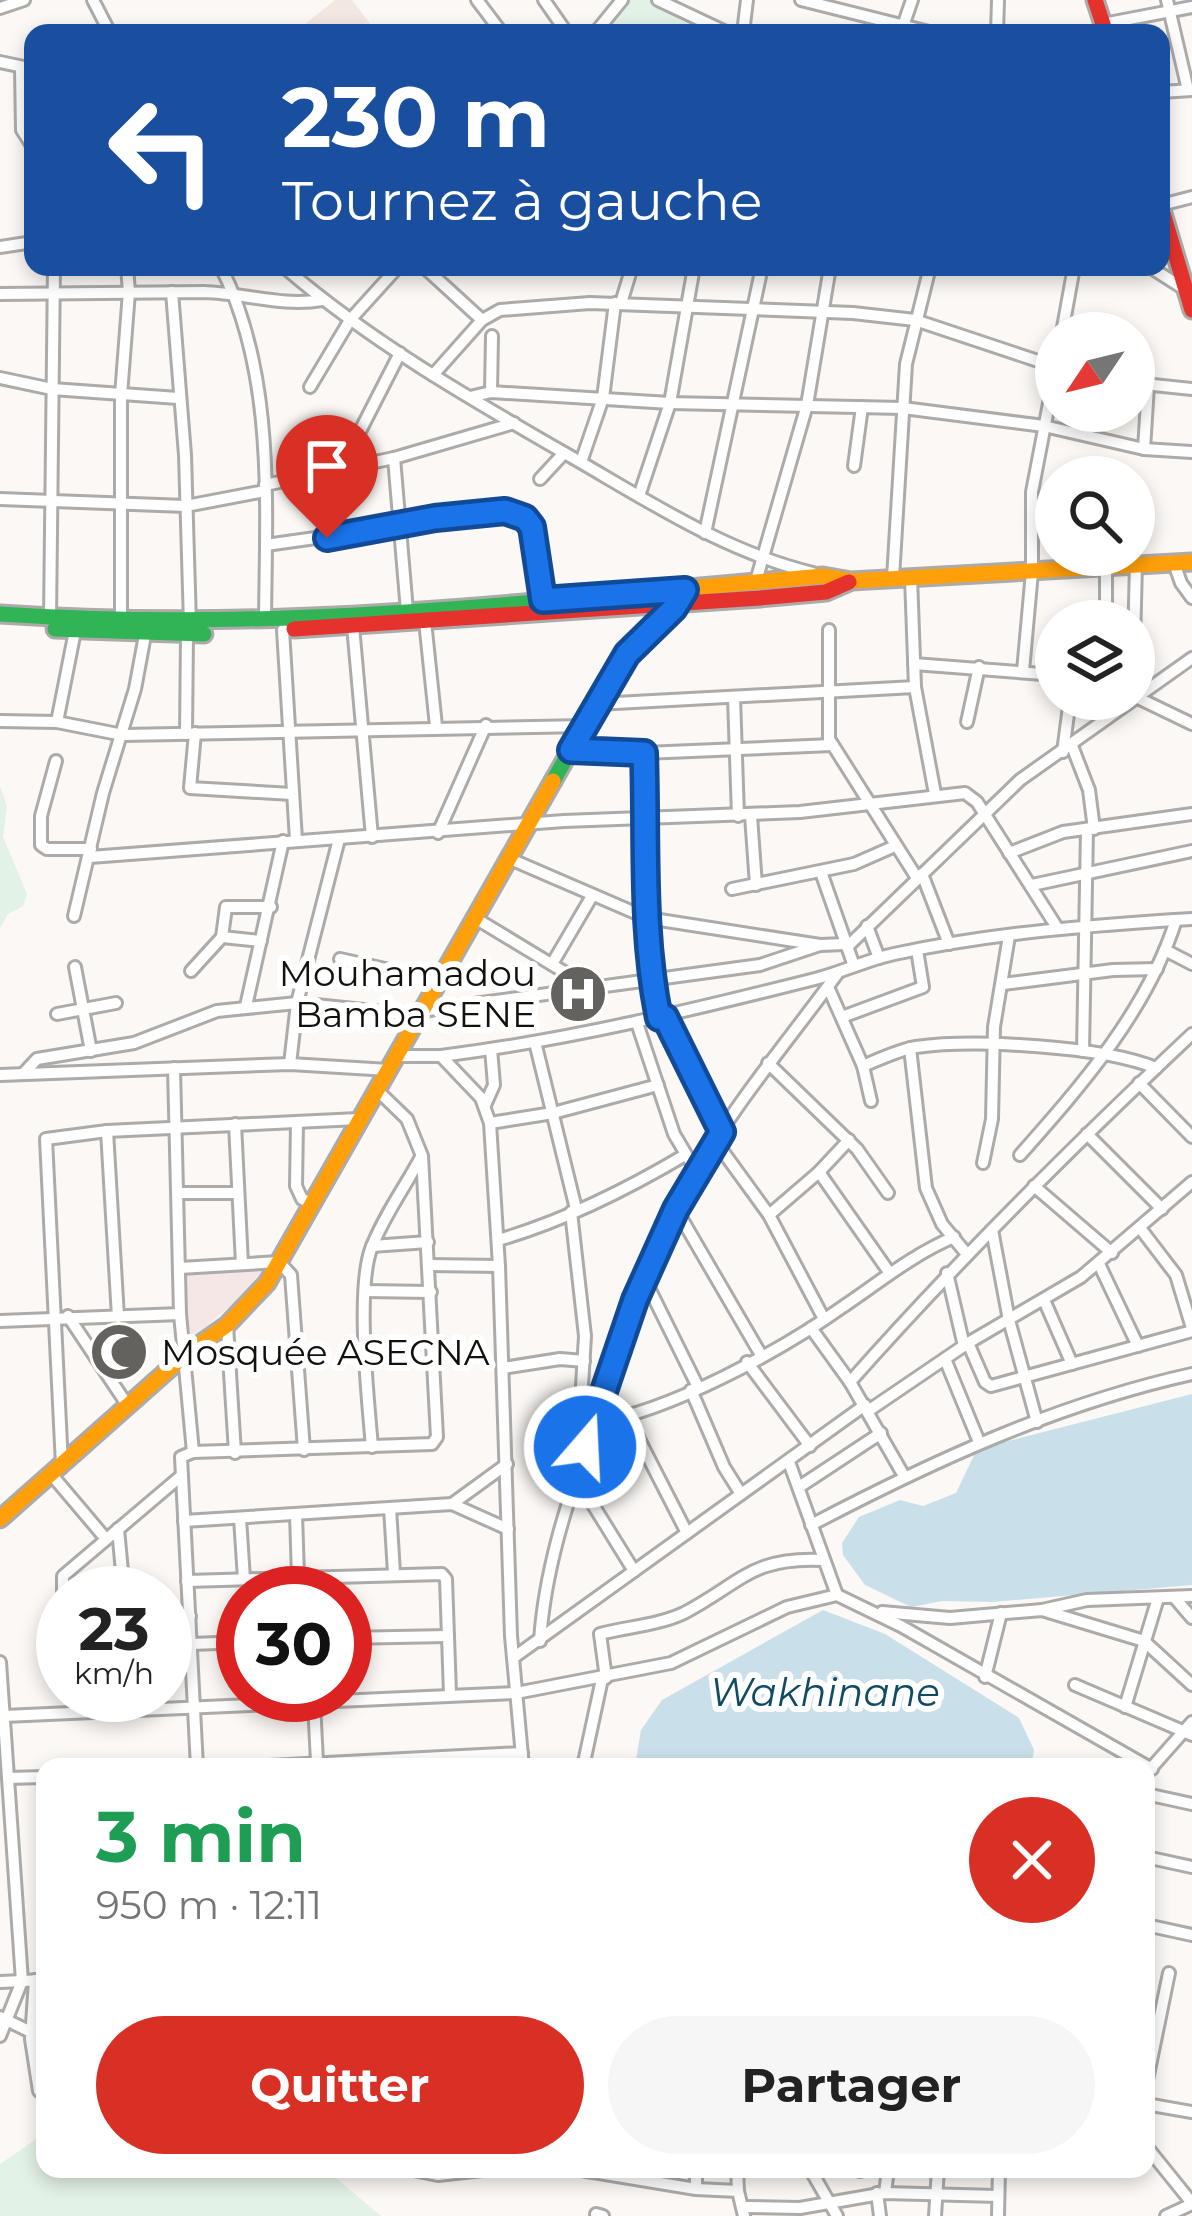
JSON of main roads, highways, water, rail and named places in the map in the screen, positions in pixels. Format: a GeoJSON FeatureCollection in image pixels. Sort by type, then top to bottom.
{"type":"FeatureCollection","features":[{"type":"Feature","properties":{"kind":"main road"},"geometry":{"type":"LineString","coordinates":[[1170,236],[1190,302]]}},
{"type":"Feature","properties":{"kind":"main road"},"geometry":{"type":"LineString","coordinates":[[0,624],[145,635],[824,576],[851,581],[1192,562]]}},
{"type":"Feature","properties":{"kind":"main road"},"geometry":{"type":"LineString","coordinates":[[0,614],[189,630],[283,630],[674,608],[826,592],[851,581]]}},
{"type":"Feature","properties":{"kind":"main road"},"geometry":{"type":"LineString","coordinates":[[0,1519],[186,1354],[227,1325],[267,1283],[627,654],[674,608],[685,590]]}},
{"type":"Feature","properties":{"kind":"water","name":"Wakhinane"},"geometry":{"type":"Polygon","coordinates":[[[1192,1394],[1192,1585],[911,1607],[865,1585],[843,1555],[842,1543],[859,1517],[900,1500],[923,1506],[956,1493],[977,1449],[1192,1394]]]}},
{"type":"Feature","properties":{"kind":"water","name":"Wakhinane"},"geometry":{"type":"Polygon","coordinates":[[[823,1610],[885,1634],[1019,1718],[1034,1750],[1033,1758],[636,1758],[641,1730],[662,1700],[823,1610]]]}},
{"type":"Feature","properties":{"kind":"place","name":"Mouhamadou Bamba SENE"},"geometry":{"type":"Point","coordinates":[578,994]}},
{"type":"Feature","properties":{"kind":"place","name":"Mosquée ASECNA"},"geometry":{"type":"Point","coordinates":[119,1352]}}]}
